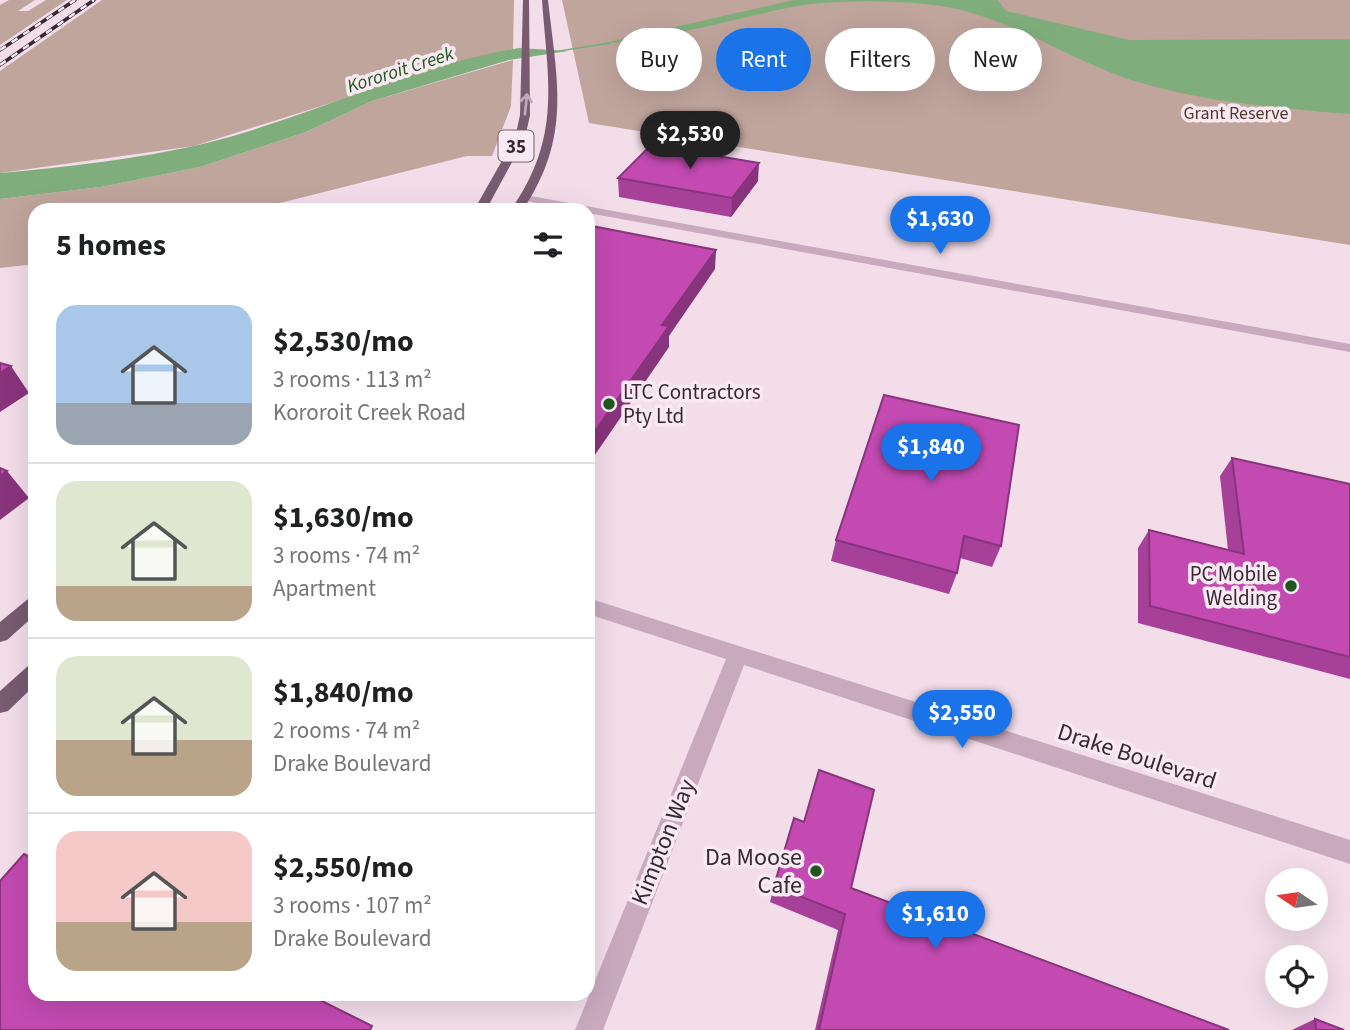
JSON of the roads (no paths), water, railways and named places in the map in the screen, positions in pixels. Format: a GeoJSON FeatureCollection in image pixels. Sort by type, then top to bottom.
{"type":"FeatureCollection","features":[{"type":"Feature","properties":{"kind":"main road","name":"35"},"geometry":{"type":"LineString","coordinates":[[484,203],[520,138],[525,115],[526,0]]}},
{"type":"Feature","properties":{"kind":"main road","name":"35"},"geometry":{"type":"LineString","coordinates":[[522,203],[550,141],[553,111],[545,0]]}},
{"type":"Feature","properties":{"kind":"main road"},"geometry":{"type":"LineString","coordinates":[[0,634],[28,610]]}},
{"type":"Feature","properties":{"kind":"main road"},"geometry":{"type":"LineString","coordinates":[[0,704],[28,678]]}},
{"type":"Feature","properties":{"kind":"street"},"geometry":{"type":"LineString","coordinates":[[525,198],[552,203]]}},
{"type":"Feature","properties":{"kind":"street"},"geometry":{"type":"LineString","coordinates":[[595,211],[1350,348]]}},
{"type":"Feature","properties":{"kind":"street","name":"Drake Boulevard"},"geometry":{"type":"LineString","coordinates":[[595,609],[1350,852]]}},
{"type":"Feature","properties":{"kind":"street","name":"Kimpton Way"},"geometry":{"type":"LineString","coordinates":[[589,1030],[738,655]]}},
{"type":"Feature","properties":{"kind":"waterway","name":"Kororoit Creek"},"geometry":{"type":"LineString","coordinates":[[557,51],[609,43]]}},
{"type":"Feature","properties":{"kind":"railway"},"geometry":{"type":"LineString","coordinates":[[0,50],[75,0]]}},
{"type":"Feature","properties":{"kind":"railway"},"geometry":{"type":"LineString","coordinates":[[0,65],[94,0]]}},
{"type":"Feature","properties":{"kind":"place","name":"LTC Contractors Pty Ltd"},"geometry":{"type":"Point","coordinates":[609,404]}},
{"type":"Feature","properties":{"kind":"place","name":"PC Mobile Welding"},"geometry":{"type":"Point","coordinates":[1291,586]}},
{"type":"Feature","properties":{"kind":"place","name":"Da Moose Cafe"},"geometry":{"type":"Point","coordinates":[816,871]}},
{"type":"Feature","properties":{"kind":"park label","name":"Grant Reserve"},"geometry":{"type":"Point","coordinates":[1236,113]}}]}
